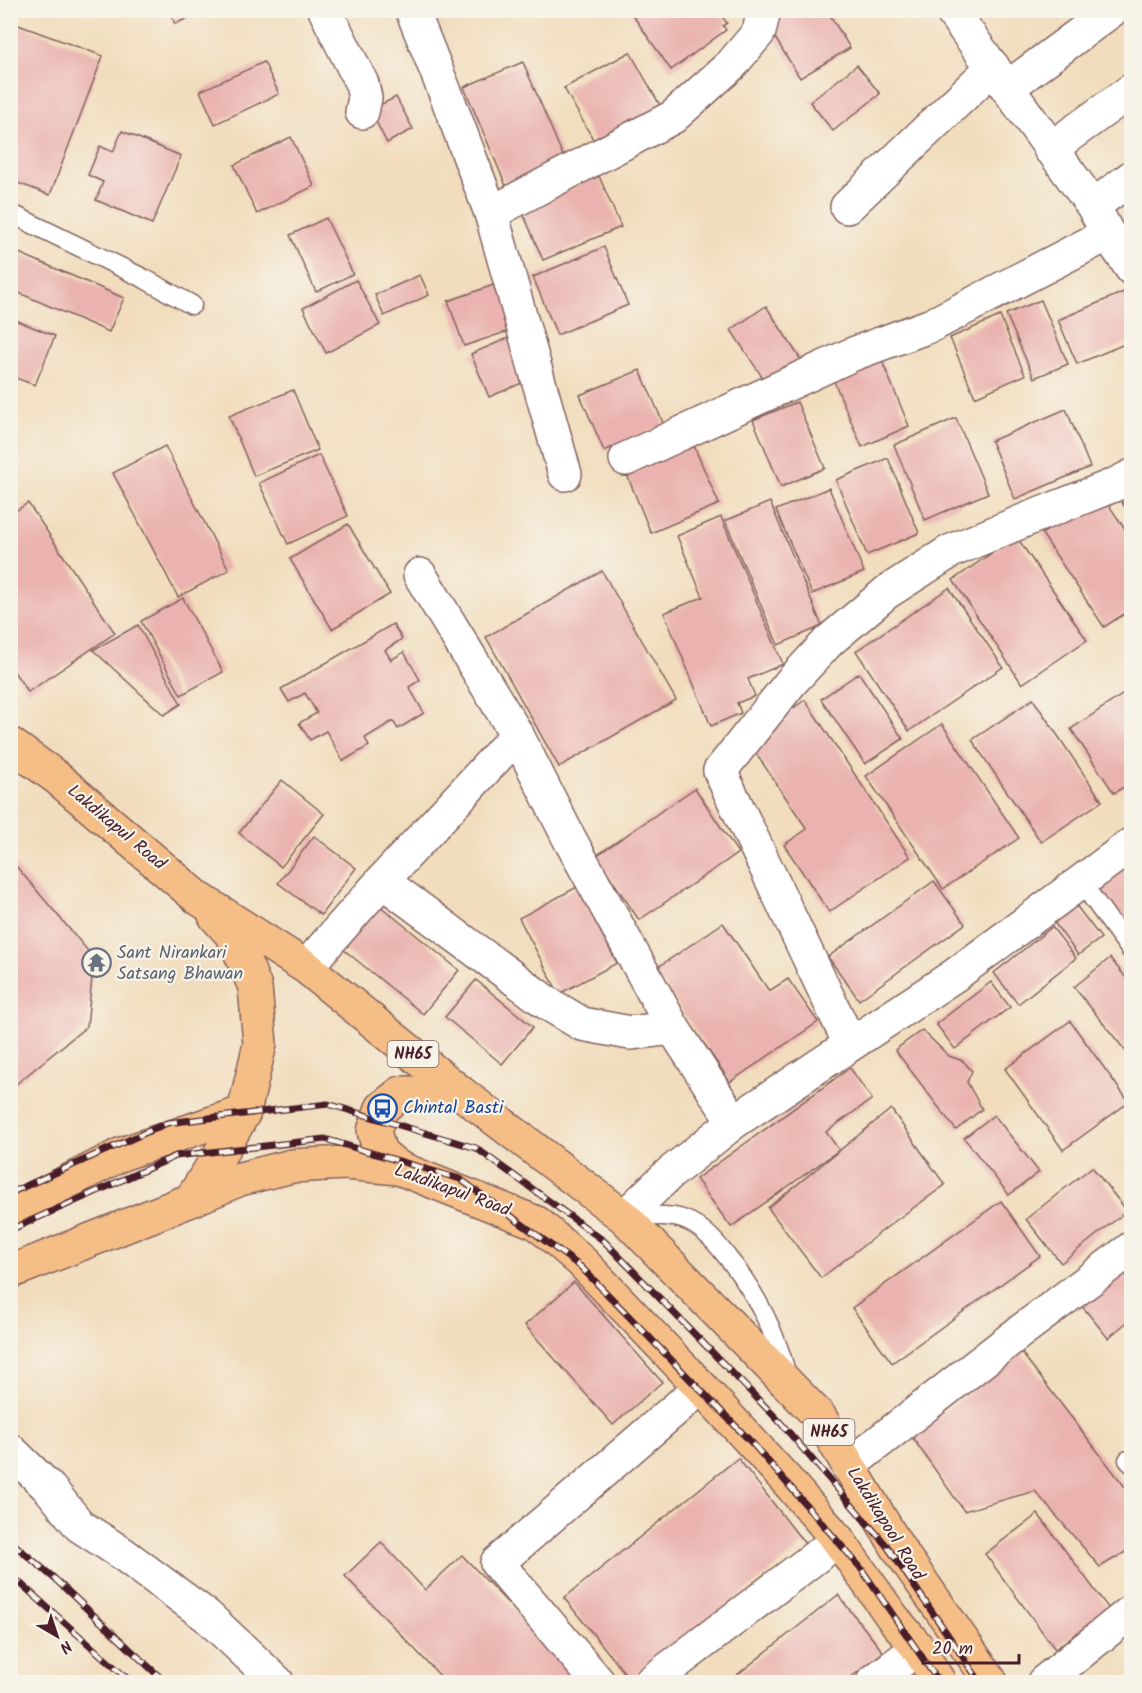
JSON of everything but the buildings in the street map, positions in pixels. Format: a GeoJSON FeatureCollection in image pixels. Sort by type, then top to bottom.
{"type":"FeatureCollection","features":[{"type":"Feature","properties":{"kind":"highway","name":"Lakdikapul Road"},"geometry":{"type":"LineString","coordinates":[[10,744],[56,777],[198,898],[306,967],[461,1093],[624,1216]]}},
{"type":"Feature","properties":{"kind":"highway","name":"NH65"},"geometry":{"type":"LineString","coordinates":[[191,1200],[244,1112],[260,1044],[255,987],[234,936],[198,898]]}},
{"type":"Feature","properties":{"kind":"highway","name":"NH65"},"geometry":{"type":"LineString","coordinates":[[399,1168],[380,1153],[374,1131],[382,1108],[400,1093],[461,1093]]}},
{"type":"Feature","properties":{"kind":"highway"},"geometry":{"type":"LineString","coordinates":[[10,1211],[122,1154],[244,1112]]}},
{"type":"Feature","properties":{"kind":"highway","name":"Lakdikapul Road"},"geometry":{"type":"LineString","coordinates":[[10,1272],[240,1179],[292,1166],[345,1163],[399,1168],[537,1223],[582,1262],[701,1387]]}},
{"type":"Feature","properties":{"kind":"highway","name":"Lakdikapool Road"},"geometry":{"type":"LineString","coordinates":[[624,1216],[819,1416],[898,1548],[992,1683]]}},
{"type":"Feature","properties":{"kind":"highway","name":"NH65"},"geometry":{"type":"LineString","coordinates":[[701,1387],[838,1539],[893,1618],[918,1648],[939,1683]]}},
{"type":"Feature","properties":{"kind":"street"},"geometry":{"type":"LineString","coordinates":[[325,10],[362,84],[365,99],[362,112]]}},
{"type":"Feature","properties":{"kind":"street"},"geometry":{"type":"LineString","coordinates":[[412,10],[491,213],[565,474]]}},
{"type":"Feature","properties":{"kind":"street"},"geometry":{"type":"LineString","coordinates":[[491,213],[673,117],[732,64],[759,32],[764,10]]}},
{"type":"Feature","properties":{"kind":"street"},"geometry":{"type":"LineString","coordinates":[[847,207],[1000,78],[1112,10]]}},
{"type":"Feature","properties":{"kind":"street"},"geometry":{"type":"LineString","coordinates":[[965,15],[1000,78],[1092,206],[1131,269]]}},
{"type":"Feature","properties":{"kind":"street"},"geometry":{"type":"LineString","coordinates":[[1050,149],[1131,90]]}},
{"type":"Feature","properties":{"kind":"street"},"geometry":{"type":"LineString","coordinates":[[1092,206],[1131,177]]}},
{"type":"Feature","properties":{"kind":"street"},"geometry":{"type":"LineString","coordinates":[[626,459],[853,354],[932,325],[1108,234]]}},
{"type":"Feature","properties":{"kind":"street"},"geometry":{"type":"LineString","coordinates":[[850,1044],[720,771],[791,682],[829,641],[887,592],[951,551],[1131,476]]}},
{"type":"Feature","properties":{"kind":"street"},"geometry":{"type":"LineString","coordinates":[[420,575],[517,735],[568,838],[673,1028],[734,1122]]}},
{"type":"Feature","properties":{"kind":"street"},"geometry":{"type":"LineString","coordinates":[[306,967],[517,735]]}},
{"type":"Feature","properties":{"kind":"street"},"geometry":{"type":"LineString","coordinates":[[624,1216],[669,1174],[734,1122],[955,975],[1131,844]]}},
{"type":"Feature","properties":{"kind":"street"},"geometry":{"type":"LineString","coordinates":[[382,881],[547,1004],[582,1024],[630,1033],[673,1028]]}},
{"type":"Feature","properties":{"kind":"street"},"geometry":{"type":"LineString","coordinates":[[848,1466],[1131,1248]]}},
{"type":"Feature","properties":{"kind":"street"},"geometry":{"type":"LineString","coordinates":[[598,1683],[497,1563],[701,1387]]}},
{"type":"Feature","properties":{"kind":"street"},"geometry":{"type":"LineString","coordinates":[[10,1450],[50,1489],[80,1526],[123,1554],[207,1616],[277,1683]]}},
{"type":"Feature","properties":{"kind":"street"},"geometry":{"type":"LineString","coordinates":[[651,1683],[838,1539]]}},
{"type":"Feature","properties":{"kind":"street"},"geometry":{"type":"LineString","coordinates":[[1044,1683],[1131,1611]]}},
{"type":"Feature","properties":{"kind":"street"},"geometry":{"type":"LineString","coordinates":[[873,1683],[918,1648]]}},
{"type":"Feature","properties":{"kind":"lane"},"geometry":{"type":"LineString","coordinates":[[10,213],[145,279],[192,305]]}},
{"type":"Feature","properties":{"kind":"lane"},"geometry":{"type":"LineString","coordinates":[[1081,882],[1131,952]]}},
{"type":"Feature","properties":{"kind":"lane"},"geometry":{"type":"LineString","coordinates":[[624,1216],[665,1216],[684,1219],[698,1226],[716,1243],[757,1298],[780,1350],[790,1386]]}},
{"type":"Feature","properties":{"kind":"railway"},"geometry":{"type":"LineString","coordinates":[[10,1193],[167,1123],[328,1104],[476,1148],[604,1241],[779,1421],[887,1546],[980,1682]]}},
{"type":"Feature","properties":{"kind":"railway"},"geometry":{"type":"LineString","coordinates":[[10,1230],[176,1156],[325,1139],[460,1179],[581,1267],[753,1444],[860,1567],[939,1682]]}},
{"type":"Feature","properties":{"kind":"railway"},"geometry":{"type":"LineString","coordinates":[[10,1541],[55,1579],[165,1682]]}},
{"type":"Feature","properties":{"kind":"railway"},"geometry":{"type":"LineString","coordinates":[[10,1574],[131,1682]]}},
{"type":"Feature","properties":{"kind":"place","name":"Sant Nirankari Satsang Bhawan"},"geometry":{"type":"Point","coordinates":[96,963]}},
{"type":"Feature","properties":{"kind":"place","name":"Chintal Basti"},"geometry":{"type":"Point","coordinates":[382,1108]}}]}
